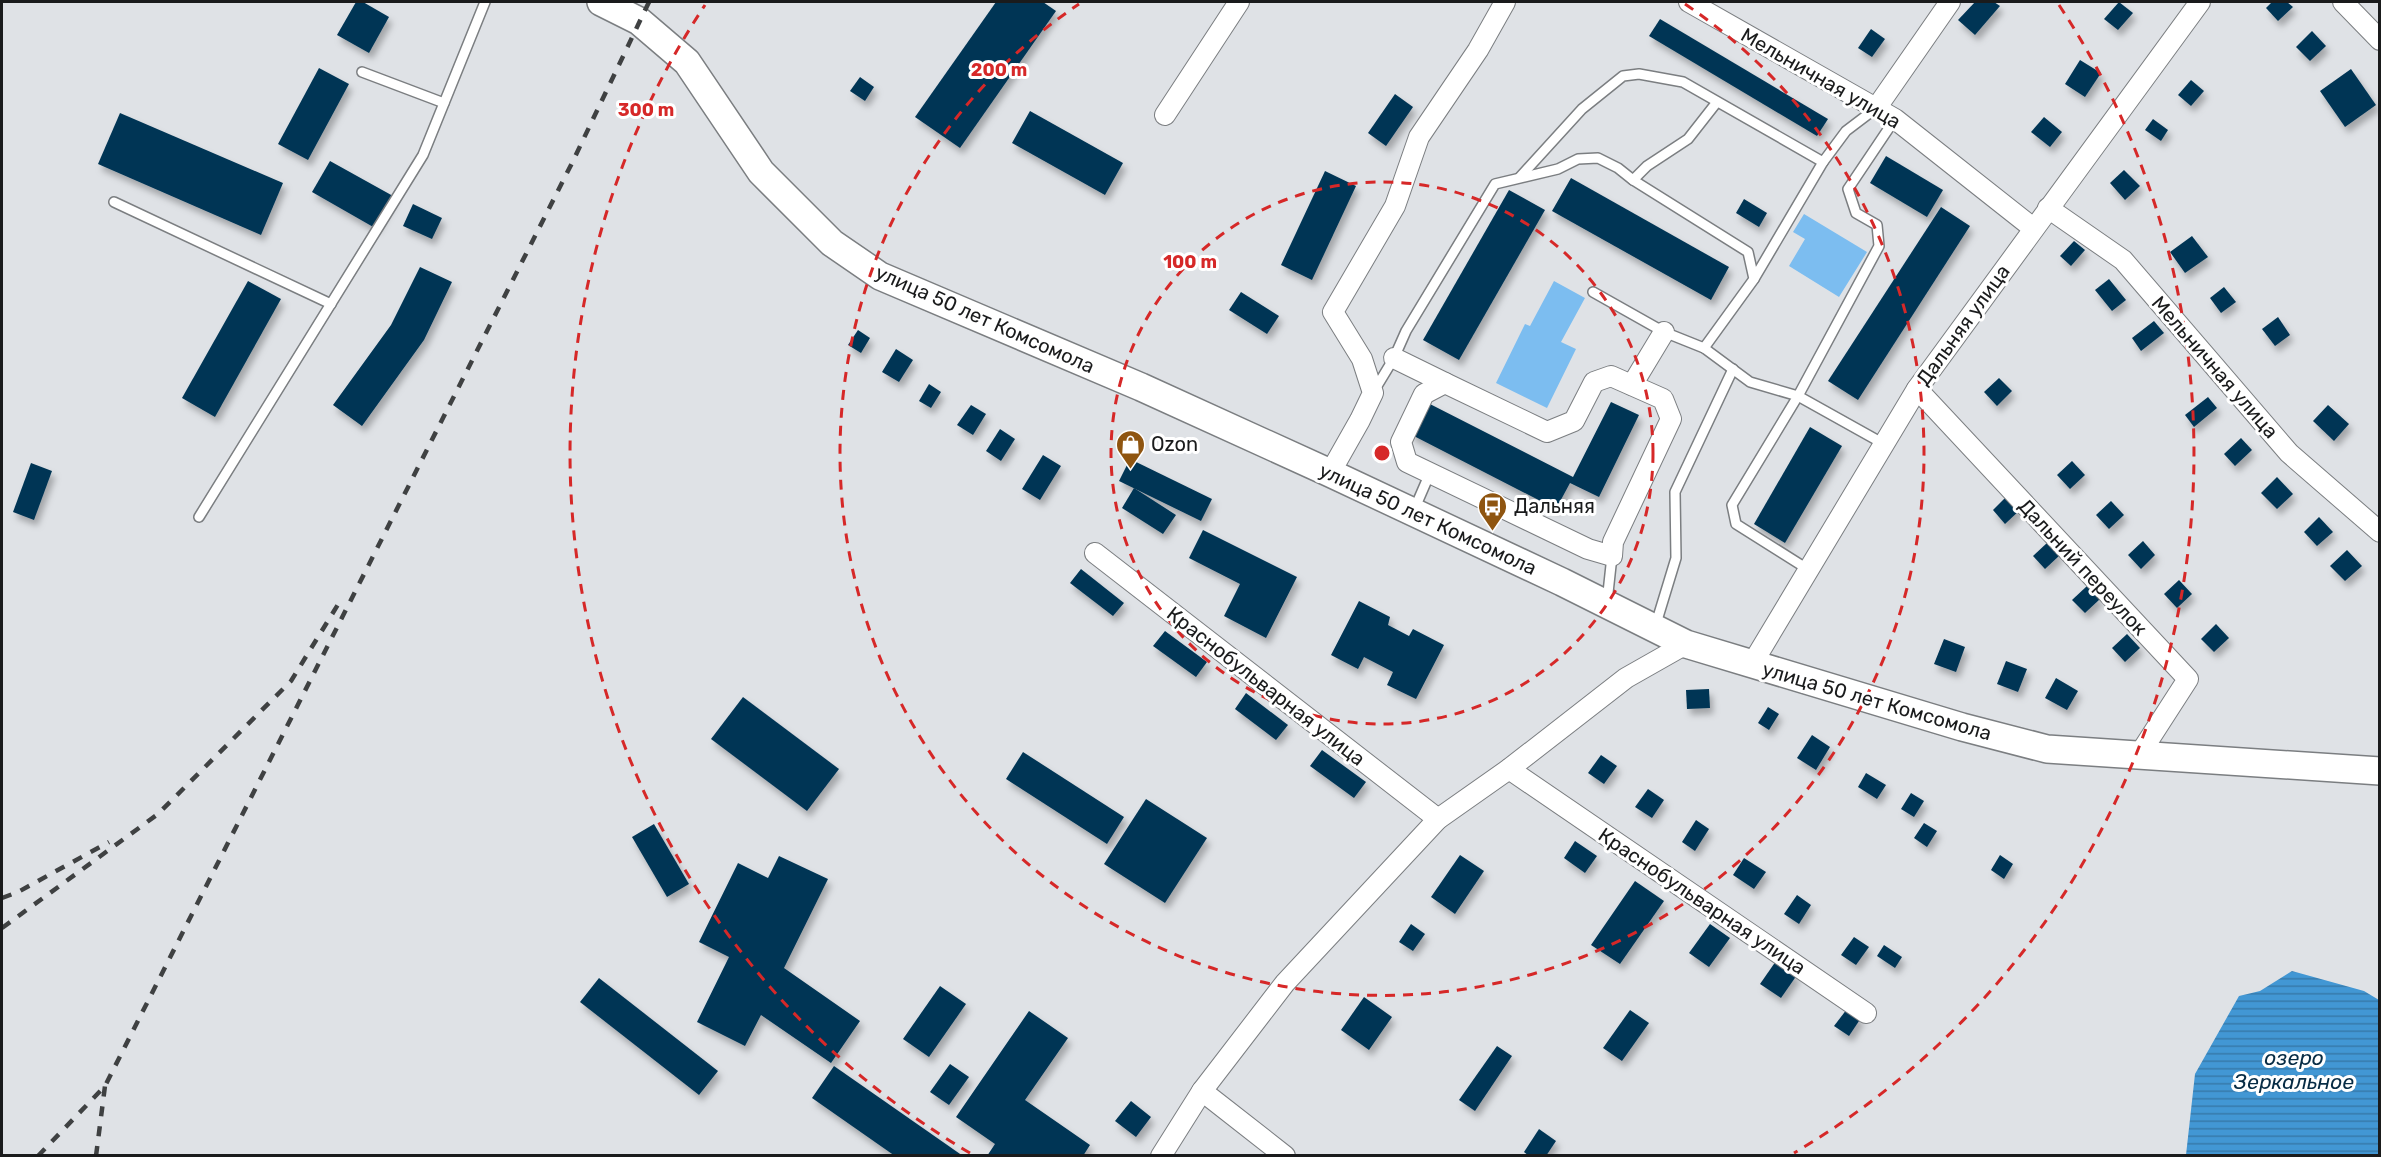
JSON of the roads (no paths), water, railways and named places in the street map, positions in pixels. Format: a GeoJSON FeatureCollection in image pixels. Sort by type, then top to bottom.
{"type":"FeatureCollection","features":[{"type":"Feature","properties":{"kind":"street","name":"улица 50 лет Комсомола"},"geometry":{"type":"LineString","coordinates":[[601,2],[639,21],[687,62],[761,172],[832,243],[880,276],[1141,387],[1330,473],[1686,644],[1962,727],[2047,749],[2379,771]]}},
{"type":"Feature","properties":{"kind":"street"},"geometry":{"type":"LineString","coordinates":[[1165,115],[1239,2]]}},
{"type":"Feature","properties":{"kind":"street"},"geometry":{"type":"LineString","coordinates":[[1330,473],[1373,393],[1362,359],[1334,312],[1395,206],[1419,137],[1478,50],[1505,2]]}},
{"type":"Feature","properties":{"kind":"street","name":"Мельничная улица"},"geometry":{"type":"LineString","coordinates":[[1694,2],[1895,119],[2032,228]]}},
{"type":"Feature","properties":{"kind":"street"},"geometry":{"type":"LineString","coordinates":[[1877,107],[1950,2]]}},
{"type":"Feature","properties":{"kind":"street","name":"Дальняя улица"},"geometry":{"type":"LineString","coordinates":[[1752,664],[1917,389],[2032,228],[2200,2]]}},
{"type":"Feature","properties":{"kind":"street"},"geometry":{"type":"LineString","coordinates":[[2343,2],[2379,40]]}},
{"type":"Feature","properties":{"kind":"street","name":"Мельничная улица"},"geometry":{"type":"LineString","coordinates":[[2048,208],[2123,260],[2289,453],[2379,532]]}},
{"type":"Feature","properties":{"kind":"street"},"geometry":{"type":"LineString","coordinates":[[1632,385],[1664,332]]}},
{"type":"Feature","properties":{"kind":"street"},"geometry":{"type":"LineString","coordinates":[[1394,358],[1547,432],[1574,421],[1594,382],[1611,376],[1663,399],[1671,418],[1613,542],[1612,556],[1588,549],[1407,462],[1401,442],[1424,394],[1445,383]]}},
{"type":"Feature","properties":{"kind":"street","name":"Дальний переулок"},"geometry":{"type":"LineString","coordinates":[[1917,389],[2188,679],[2139,755]]}},
{"type":"Feature","properties":{"kind":"street","name":"Краснобульварная улица"},"geometry":{"type":"LineString","coordinates":[[1095,553],[1438,819]]}},
{"type":"Feature","properties":{"kind":"street"},"geometry":{"type":"LineString","coordinates":[[1161,1155],[1202,1091],[1285,983],[1438,819],[1509,769],[1626,678],[1686,644]]}},
{"type":"Feature","properties":{"kind":"street","name":"Краснобульварная улица"},"geometry":{"type":"LineString","coordinates":[[1509,769],[1866,1013]]}},
{"type":"Feature","properties":{"kind":"street"},"geometry":{"type":"LineString","coordinates":[[1202,1091],[1285,1155]]}},
{"type":"Feature","properties":{"kind":"lane"},"geometry":{"type":"LineString","coordinates":[[199,517],[423,155],[485,2]]}},
{"type":"Feature","properties":{"kind":"lane"},"geometry":{"type":"LineString","coordinates":[[362,72],[444,103]]}},
{"type":"Feature","properties":{"kind":"lane"},"geometry":{"type":"LineString","coordinates":[[1520,177],[1582,109],[1623,76],[1639,74],[1683,82],[1822,162]]}},
{"type":"Feature","properties":{"kind":"lane"},"geometry":{"type":"LineString","coordinates":[[1633,180],[1647,166],[1688,139],[1717,102]]}},
{"type":"Feature","properties":{"kind":"lane"},"geometry":{"type":"LineString","coordinates":[[1704,348],[1754,279],[1822,162],[1846,131],[1877,107]]}},
{"type":"Feature","properties":{"kind":"lane"},"geometry":{"type":"LineString","coordinates":[[1809,570],[1736,524],[1732,505],[1798,396],[1879,246],[1877,225],[1856,213],[1848,189],[1895,119]]}},
{"type":"Feature","properties":{"kind":"lane"},"geometry":{"type":"LineString","coordinates":[[1373,393],[1394,358],[1406,331],[1495,184],[1558,169],[1578,159],[1598,158],[1618,168],[1633,180],[1748,252],[1754,279]]}},
{"type":"Feature","properties":{"kind":"lane"},"geometry":{"type":"LineString","coordinates":[[114,202],[331,304]]}},
{"type":"Feature","properties":{"kind":"lane"},"geometry":{"type":"LineString","coordinates":[[1593,292],[1664,332],[1704,348],[1750,382],[1798,396],[1884,444]]}},
{"type":"Feature","properties":{"kind":"lane"},"geometry":{"type":"LineString","coordinates":[[1655,628],[1676,558],[1675,492],[1733,369]]}},
{"type":"Feature","properties":{"kind":"lane"},"geometry":{"type":"LineString","coordinates":[[1413,512],[1430,473]]}},
{"type":"Feature","properties":{"kind":"lane"},"geometry":{"type":"LineString","coordinates":[[1607,605],[1612,556]]}},
{"type":"Feature","properties":{"kind":"water","name":"озеро Зеркальное"},"geometry":{"type":"Polygon","coordinates":[[[2292,971],[2364,991],[2379,1000],[2379,1155],[2186,1155],[2195,1074],[2239,996],[2260,991],[2292,971]]]}},
{"type":"Feature","properties":{"kind":"railway"},"geometry":{"type":"LineString","coordinates":[[38,1156],[105,1086],[572,163],[649,2]]}},
{"type":"Feature","properties":{"kind":"railway"},"geometry":{"type":"LineString","coordinates":[[2,928],[158,814],[291,681],[342,598]]}},
{"type":"Feature","properties":{"kind":"railway"},"geometry":{"type":"LineString","coordinates":[[2,898],[18,892],[109,842]]}},
{"type":"Feature","properties":{"kind":"railway"},"geometry":{"type":"LineString","coordinates":[[96,1156],[105,1086]]}},
{"type":"Feature","properties":{"kind":"place","name":"Ozon"},"geometry":{"type":"Point","coordinates":[1130,470]}},
{"type":"Feature","properties":{"kind":"place","name":"Дальняя"},"geometry":{"type":"Point","coordinates":[1493,532]}}]}
